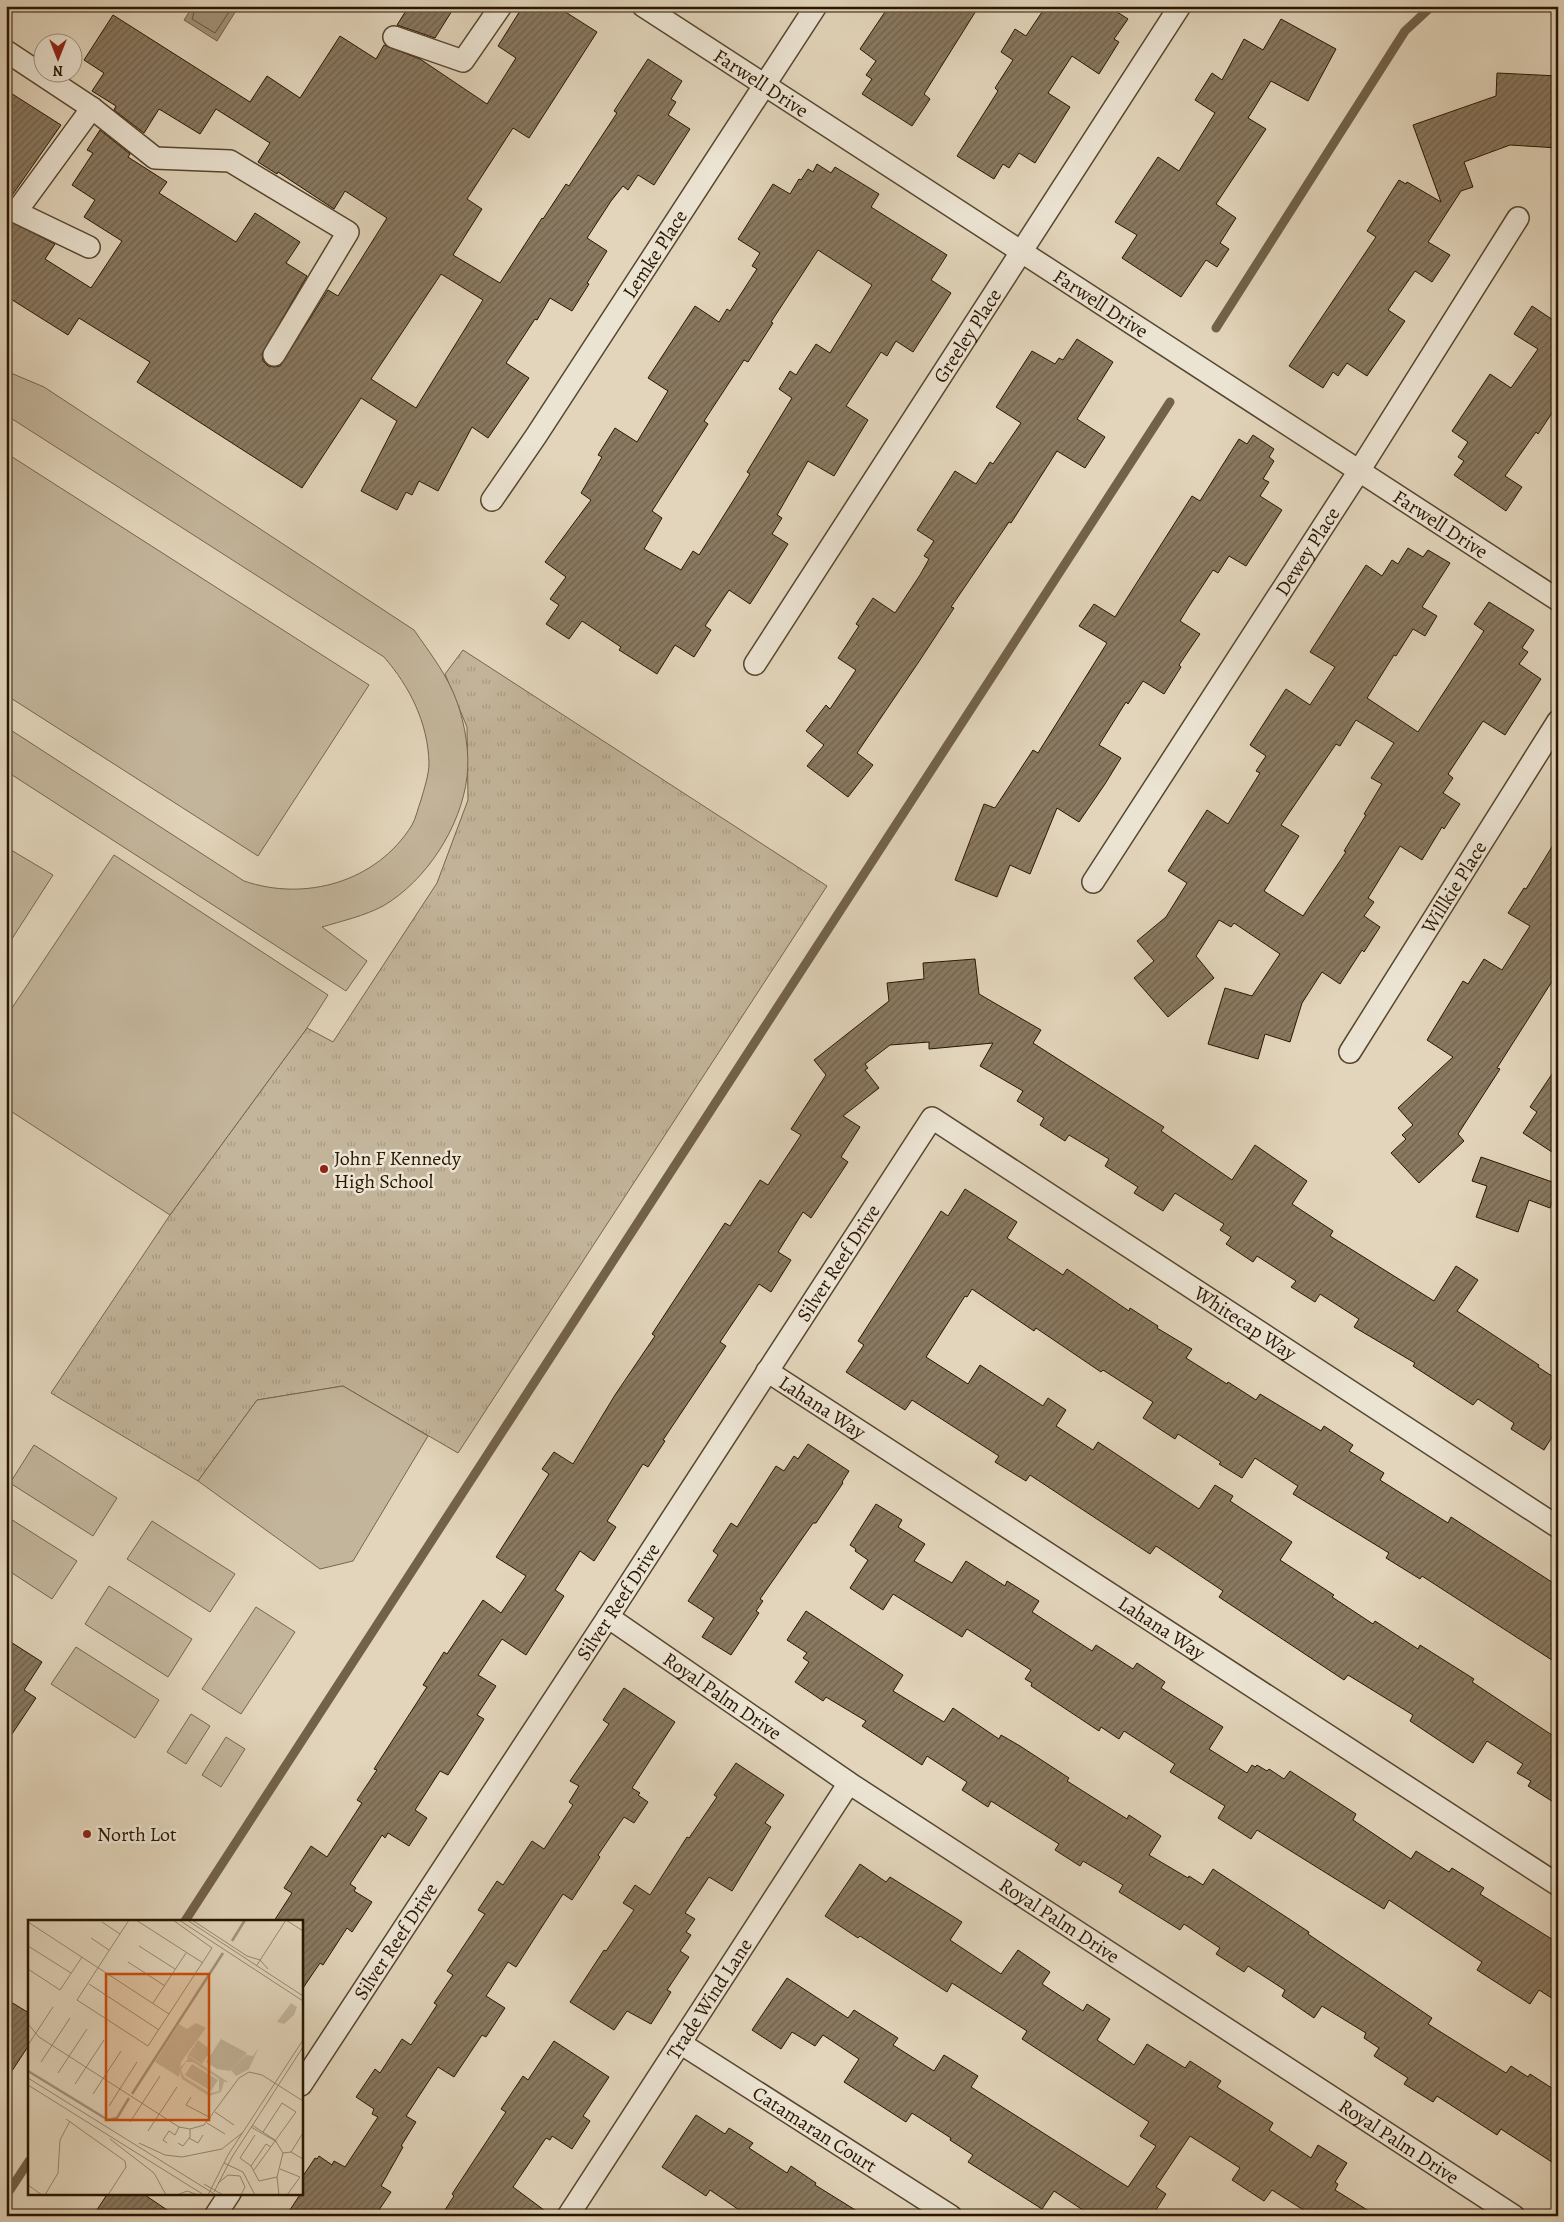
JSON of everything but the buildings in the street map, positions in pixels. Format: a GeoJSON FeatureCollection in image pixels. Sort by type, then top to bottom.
{"type":"FeatureCollection","features":[{"type":"Feature","properties":{"kind":"street"},"geometry":{"type":"LineString","coordinates":[[394,37],[463,60],[501,6]]}},
{"type":"Feature","properties":{"kind":"street","name":"Farwell Drive"},"geometry":{"type":"LineString","coordinates":[[643,6],[1558,600]]}},
{"type":"Feature","properties":{"kind":"street","name":"Lemke Place"},"geometry":{"type":"LineString","coordinates":[[492,500],[542,428],[816,6]]}},
{"type":"Feature","properties":{"kind":"street","name":"Greeley Place"},"geometry":{"type":"LineString","coordinates":[[755,664],[1180,6]]}},
{"type":"Feature","properties":{"kind":"street"},"geometry":{"type":"LineString","coordinates":[[6,51],[92,108],[155,158],[230,161],[348,232],[274,355]]}},
{"type":"Feature","properties":{"kind":"street"},"geometry":{"type":"LineString","coordinates":[[89,247],[16,212],[92,108]]}},
{"type":"Feature","properties":{"kind":"street","name":"Dewey Place"},"geometry":{"type":"LineString","coordinates":[[1093,882],[1359,471],[1518,218]]}},
{"type":"Feature","properties":{"kind":"street","name":"Willkie Place"},"geometry":{"type":"LineString","coordinates":[[1350,1052],[1558,721]]}},
{"type":"Feature","properties":{"kind":"street","name":"Silver Reef Drive"},"geometry":{"type":"LineString","coordinates":[[302,2083],[608,1618],[932,1118]]}},
{"type":"Feature","properties":{"kind":"street","name":"Whitecap Way"},"geometry":{"type":"LineString","coordinates":[[932,1118],[1558,1527]]}},
{"type":"Feature","properties":{"kind":"street","name":"Lahana Way"},"geometry":{"type":"LineString","coordinates":[[767,1371],[1558,1885]]}},
{"type":"Feature","properties":{"kind":"street","name":"Royal Palm Drive"},"geometry":{"type":"LineString","coordinates":[[608,1618],[849,1783],[1514,2216]]}},
{"type":"Feature","properties":{"kind":"street","name":"Trade Wind Lane"},"geometry":{"type":"LineString","coordinates":[[568,2216],[849,1783]]}},
{"type":"Feature","properties":{"kind":"street","name":"Catamaran Court"},"geometry":{"type":"LineString","coordinates":[[680,2043],[951,2216]]}},
{"type":"Feature","properties":{"kind":"street"},"geometry":{"type":"LineString","coordinates":[[215,2216],[229,2194]]}},
{"type":"Feature","properties":{"kind":"green space"},"geometry":{"type":"Polygon","coordinates":[[[6,371],[44,387],[414,630],[449,683],[460,711],[467,749],[467,777],[457,815],[439,851],[427,867],[399,895],[368,913],[322,927],[367,961],[346,991],[6,771],[6,727],[244,881],[267,887],[315,888],[338,882],[360,873],[380,861],[397,845],[412,825],[426,782],[429,763],[428,748],[421,720],[409,693],[384,657],[6,415],[6,371]]]}},
{"type":"Feature","properties":{"kind":"green space"},"geometry":{"type":"Polygon","coordinates":[[[6,453],[369,685],[258,856],[6,695],[6,453]]]}},
{"type":"Feature","properties":{"kind":"green space"},"geometry":{"type":"Polygon","coordinates":[[[463,650],[827,886],[458,1453],[343,1386],[257,1400],[198,1481],[51,1393],[170,1215],[307,1028],[333,1042],[437,883],[468,800],[467,727],[445,674],[463,650]]]}},
{"type":"Feature","properties":{"kind":"green space"},"geometry":{"type":"Polygon","coordinates":[[[6,847],[53,875],[6,948],[6,847]]]}},
{"type":"Feature","properties":{"kind":"green space"},"geometry":{"type":"Polygon","coordinates":[[[114,855],[328,995],[307,1028],[170,1215],[6,1108],[6,1017],[114,855]]]}},
{"type":"Feature","properties":{"kind":"green space"},"geometry":{"type":"Polygon","coordinates":[[[343,1386],[428,1436],[353,1561],[320,1569],[198,1481],[257,1400],[343,1386]]]}},
{"type":"Feature","properties":{"kind":"green space"},"geometry":{"type":"Polygon","coordinates":[[[34,1445],[117,1498],[93,1536],[10,1483],[34,1445]]]}},
{"type":"Feature","properties":{"kind":"green space"},"geometry":{"type":"Polygon","coordinates":[[[6,1516],[77,1561],[52,1599],[6,1569],[6,1516]]]}},
{"type":"Feature","properties":{"kind":"green space"},"geometry":{"type":"Polygon","coordinates":[[[152,1521],[235,1574],[210,1612],[127,1559],[152,1521]]]}},
{"type":"Feature","properties":{"kind":"green space"},"geometry":{"type":"Polygon","coordinates":[[[109,1586],[192,1639],[168,1677],[85,1624],[109,1586]]]}},
{"type":"Feature","properties":{"kind":"green space"},"geometry":{"type":"Polygon","coordinates":[[[256,1607],[295,1632],[241,1714],[202,1689],[256,1607]]]}},
{"type":"Feature","properties":{"kind":"green space"},"geometry":{"type":"Polygon","coordinates":[[[76,1647],[159,1700],[135,1738],[51,1684],[76,1647]]]}},
{"type":"Feature","properties":{"kind":"green space"},"geometry":{"type":"Polygon","coordinates":[[[191,1714],[210,1726],[186,1764],[167,1752],[191,1714]]]}},
{"type":"Feature","properties":{"kind":"green space"},"geometry":{"type":"Polygon","coordinates":[[[226,1737],[245,1749],[221,1787],[202,1775],[226,1737]]]}},
{"type":"Feature","properties":{"kind":"water"},"geometry":{"type":"Polygon","coordinates":[[[193,6],[239,6],[217,41],[184,20],[193,6]]]}},
{"type":"Feature","properties":{"kind":"waterway"},"geometry":{"type":"LineString","coordinates":[[1216,328],[1405,31],[1432,6]]}},
{"type":"Feature","properties":{"kind":"waterway"},"geometry":{"type":"LineString","coordinates":[[186,1920],[1170,402]]}},
{"type":"Feature","properties":{"kind":"waterway"},"geometry":{"type":"LineString","coordinates":[[6,2196],[28,2163]]}},
{"type":"Feature","properties":{"kind":"place","name":"John F Kennedy High School"},"geometry":{"type":"Point","coordinates":[324,1169]}},
{"type":"Feature","properties":{"kind":"place","name":"North Lot"},"geometry":{"type":"Point","coordinates":[87,1834]}}]}
